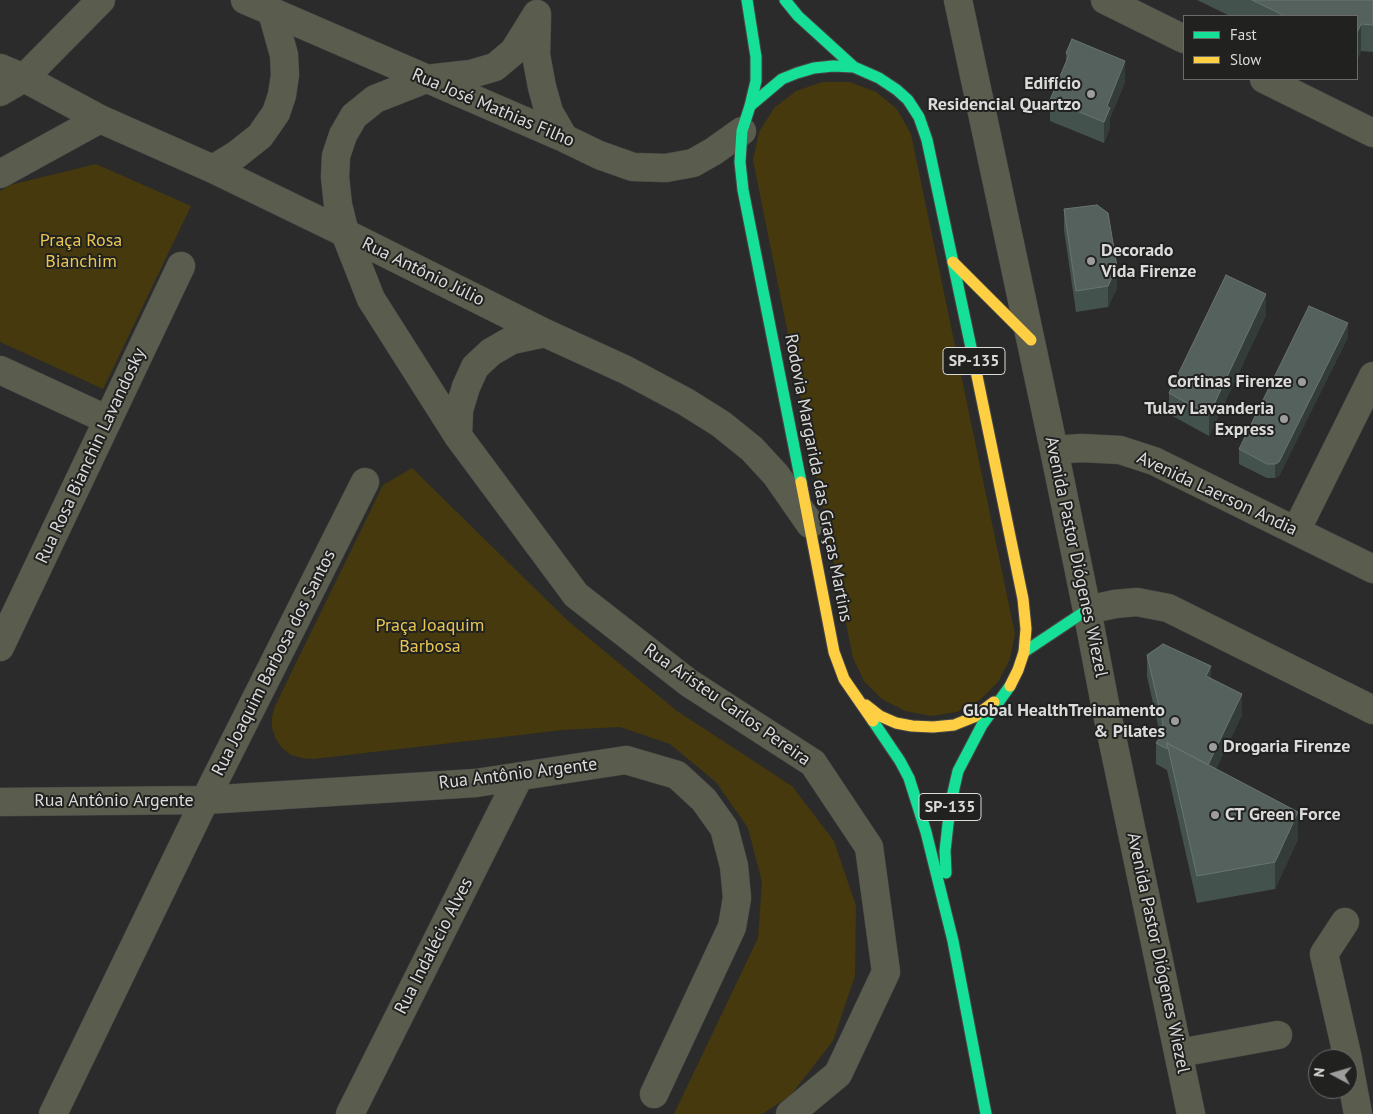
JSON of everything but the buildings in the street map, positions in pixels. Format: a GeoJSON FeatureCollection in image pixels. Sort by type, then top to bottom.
{"type":"FeatureCollection","features":[{"type":"Feature","properties":{"kind":"main road","name":"Rodovia Margarida das Graças Martins"},"geometry":{"type":"LineString","coordinates":[[748,0],[756,57],[756,80],[746,119],[740,162],[743,190],[834,652],[844,680],[900,761],[909,778],[926,832],[953,941],[986,1114]]}},
{"type":"Feature","properties":{"kind":"main road","name":"Rodovia Margarida das Graças Martins"},"geometry":{"type":"LineString","coordinates":[[785,0],[798,16],[854,67],[879,78],[897,90],[908,100],[919,118],[927,140],[954,262],[1023,599],[1026,629],[1024,652],[1018,670],[1009,687],[982,725],[969,749],[958,771],[952,797],[945,852],[953,941]]}},
{"type":"Feature","properties":{"kind":"main road"},"geometry":{"type":"LineString","coordinates":[[746,119],[769,89],[782,79],[814,68],[833,66],[854,67]]}},
{"type":"Feature","properties":{"kind":"main road"},"geometry":{"type":"LineString","coordinates":[[954,262],[1031,340]]}},
{"type":"Feature","properties":{"kind":"main road"},"geometry":{"type":"LineString","coordinates":[[1024,652],[1087,610]]}},
{"type":"Feature","properties":{"kind":"main road"},"geometry":{"type":"LineString","coordinates":[[856,697],[880,716],[912,726],[933,727],[954,725],[974,717],[990,706],[1009,687]]}},
{"type":"Feature","properties":{"kind":"street"},"geometry":{"type":"LineString","coordinates":[[0,92],[12,73],[101,0]]}},
{"type":"Feature","properties":{"kind":"street","name":"Rua José Mathias Filho"},"geometry":{"type":"LineString","coordinates":[[245,0],[564,138],[599,155],[632,167],[666,168],[693,163],[714,151],[746,119]]}},
{"type":"Feature","properties":{"kind":"street","name":"Avenida Pastor Diógenes Wiezel"},"geometry":{"type":"LineString","coordinates":[[958,0],[1031,340],[1191,1114]]}},
{"type":"Feature","properties":{"kind":"street"},"geometry":{"type":"LineString","coordinates":[[1105,0],[1183,39]]}},
{"type":"Feature","properties":{"kind":"street"},"geometry":{"type":"LineString","coordinates":[[426,79],[471,74],[495,67],[514,51],[537,7]]}},
{"type":"Feature","properties":{"kind":"street"},"geometry":{"type":"LineString","coordinates":[[537,7],[536,56],[542,87],[549,112],[564,138]]}},
{"type":"Feature","properties":{"kind":"street"},"geometry":{"type":"LineString","coordinates":[[213,169],[236,155],[260,136],[276,113],[285,75],[284,55],[272,12]]}},
{"type":"Feature","properties":{"kind":"street","name":"Rua Antônio Júlio"},"geometry":{"type":"LineString","coordinates":[[12,73],[100,119],[213,169],[545,333],[649,382],[686,402],[752,448],[776,475],[810,524]]}},
{"type":"Feature","properties":{"kind":"street","name":"Rua Aristeu Carlos Pereira"},"geometry":{"type":"LineString","coordinates":[[426,79],[375,99],[354,116],[343,135],[336,156],[335,177],[338,205],[345,233],[371,299],[458,436],[576,595],[689,683],[813,763],[869,847],[886,972],[838,1074],[790,1114]]}},
{"type":"Feature","properties":{"kind":"street"},"geometry":{"type":"LineString","coordinates":[[1266,80],[1373,133]]}},
{"type":"Feature","properties":{"kind":"street"},"geometry":{"type":"LineString","coordinates":[[0,174],[100,119]]}},
{"type":"Feature","properties":{"kind":"street","name":"Rua Rosa Bianchin Lavandosky"},"geometry":{"type":"LineString","coordinates":[[0,647],[181,266]]}},
{"type":"Feature","properties":{"kind":"street"},"geometry":{"type":"LineString","coordinates":[[458,436],[460,410],[466,388],[475,367],[491,352],[512,340],[545,333]]}},
{"type":"Feature","properties":{"kind":"street"},"geometry":{"type":"LineString","coordinates":[[0,370],[108,420]]}},
{"type":"Feature","properties":{"kind":"street"},"geometry":{"type":"LineString","coordinates":[[1296,531],[1373,376]]}},
{"type":"Feature","properties":{"kind":"street","name":"Avenida Laerson Andia"},"geometry":{"type":"LineString","coordinates":[[1054,450],[1080,448],[1120,450],[1154,461],[1373,569]]}},
{"type":"Feature","properties":{"kind":"street","name":"Rua Joaquim Barbosa dos Santos"},"geometry":{"type":"LineString","coordinates":[[53,1114],[205,800],[365,482]]}},
{"type":"Feature","properties":{"kind":"street"},"geometry":{"type":"LineString","coordinates":[[1087,610],[1115,604],[1137,602],[1168,608],[1373,710]]}},
{"type":"Feature","properties":{"kind":"street","name":"Rua Antônio Argente"},"geometry":{"type":"LineString","coordinates":[[0,802],[205,800],[476,783],[626,760],[677,775],[704,800],[724,828],[734,866],[737,898],[732,927],[654,1094]]}},
{"type":"Feature","properties":{"kind":"street","name":"Rua Indalécio Alves"},"geometry":{"type":"LineString","coordinates":[[350,1114],[519,777]]}},
{"type":"Feature","properties":{"kind":"street"},"geometry":{"type":"LineString","coordinates":[[1345,922],[1324,954],[1350,1049]]}},
{"type":"Feature","properties":{"kind":"street"},"geometry":{"type":"LineString","coordinates":[[1179,1053],[1278,1035]]}},
{"type":"Feature","properties":{"kind":"street"},"geometry":{"type":"LineString","coordinates":[[1357,1099],[1358,1114]]}},
{"type":"Feature","properties":{"kind":"green space"},"geometry":{"type":"Polygon","coordinates":[[[822,82],[850,82],[876,92],[897,109],[911,134],[1015,634],[1010,659],[998,682],[980,700],[957,712],[931,716],[905,711],[882,699],[864,681],[853,658],[753,160],[759,132],[774,108],[796,91],[822,82]]]}},
{"type":"Feature","properties":{"kind":"green space","name":"Praça Rosa Bianchim"},"geometry":{"type":"Polygon","coordinates":[[[96,164],[191,206],[103,389],[0,342],[0,191],[10,185],[96,164]]]}},
{"type":"Feature","properties":{"kind":"green space","name":"Praça Joaquim Barbosa"},"geometry":{"type":"Polygon","coordinates":[[[412,468],[568,621],[677,711],[792,786],[834,841],[856,906],[855,976],[833,1041],[790,1096],[762,1114],[674,1114],[758,938],[762,882],[748,828],[716,782],[670,744],[620,727],[563,730],[313,759],[291,755],[282,748],[276,739],[272,728],[275,706],[383,485],[412,468]]]}},
{"type":"Feature","properties":{"kind":"traffic: fast"},"geometry":{"type":"LineString","coordinates":[[747,0],[756,57],[756,81],[742,131],[740,162],[743,190],[801,482]]}},
{"type":"Feature","properties":{"kind":"traffic: fast"},"geometry":{"type":"LineString","coordinates":[[785,0],[798,16],[854,67],[879,78],[897,90],[908,100],[919,117],[927,140],[976,371]]}},
{"type":"Feature","properties":{"kind":"traffic: fast"},"geometry":{"type":"LineString","coordinates":[[750,106],[782,79],[797,73],[814,68],[833,66],[854,67]]}},
{"type":"Feature","properties":{"kind":"traffic: fast"},"geometry":{"type":"LineString","coordinates":[[1024,652],[1087,610]]}},
{"type":"Feature","properties":{"kind":"traffic: fast"},"geometry":{"type":"LineString","coordinates":[[946,873],[945,851],[948,824],[958,771],[982,725],[1010,686]]}},
{"type":"Feature","properties":{"kind":"traffic: fast"},"geometry":{"type":"LineString","coordinates":[[873,721],[909,778],[926,832],[953,941],[986,1114]]}},
{"type":"Feature","properties":{"kind":"traffic: slow"},"geometry":{"type":"LineString","coordinates":[[953,262],[1031,340]]}},
{"type":"Feature","properties":{"kind":"traffic: slow"},"geometry":{"type":"LineString","coordinates":[[976,371],[1023,599],[1026,629],[1024,652],[1010,686]]}},
{"type":"Feature","properties":{"kind":"traffic: slow"},"geometry":{"type":"LineString","coordinates":[[801,482],[834,652],[844,679],[873,721]]}},
{"type":"Feature","properties":{"kind":"traffic: slow"},"geometry":{"type":"LineString","coordinates":[[866,705],[880,716],[896,723],[933,727],[954,725],[974,717],[994,702]]}},
{"type":"Feature","properties":{"kind":"place","name":"Edifício Residencial Quartzo"},"geometry":{"type":"Point","coordinates":[1091,94]}},
{"type":"Feature","properties":{"kind":"place","name":"Decorado Vida Firenze"},"geometry":{"type":"Point","coordinates":[1091,261]}},
{"type":"Feature","properties":{"kind":"place","name":"Cortinas Firenze"},"geometry":{"type":"Point","coordinates":[1302,382]}},
{"type":"Feature","properties":{"kind":"place","name":"Tulav Lavanderia Express"},"geometry":{"type":"Point","coordinates":[1284,419]}},
{"type":"Feature","properties":{"kind":"place","name":"Global HealthTreinamento & Pilates"},"geometry":{"type":"Point","coordinates":[1175,721]}},
{"type":"Feature","properties":{"kind":"place","name":"Drogaria Firenze"},"geometry":{"type":"Point","coordinates":[1213,747]}},
{"type":"Feature","properties":{"kind":"place","name":"CT Green Force"},"geometry":{"type":"Point","coordinates":[1215,815]}}]}
